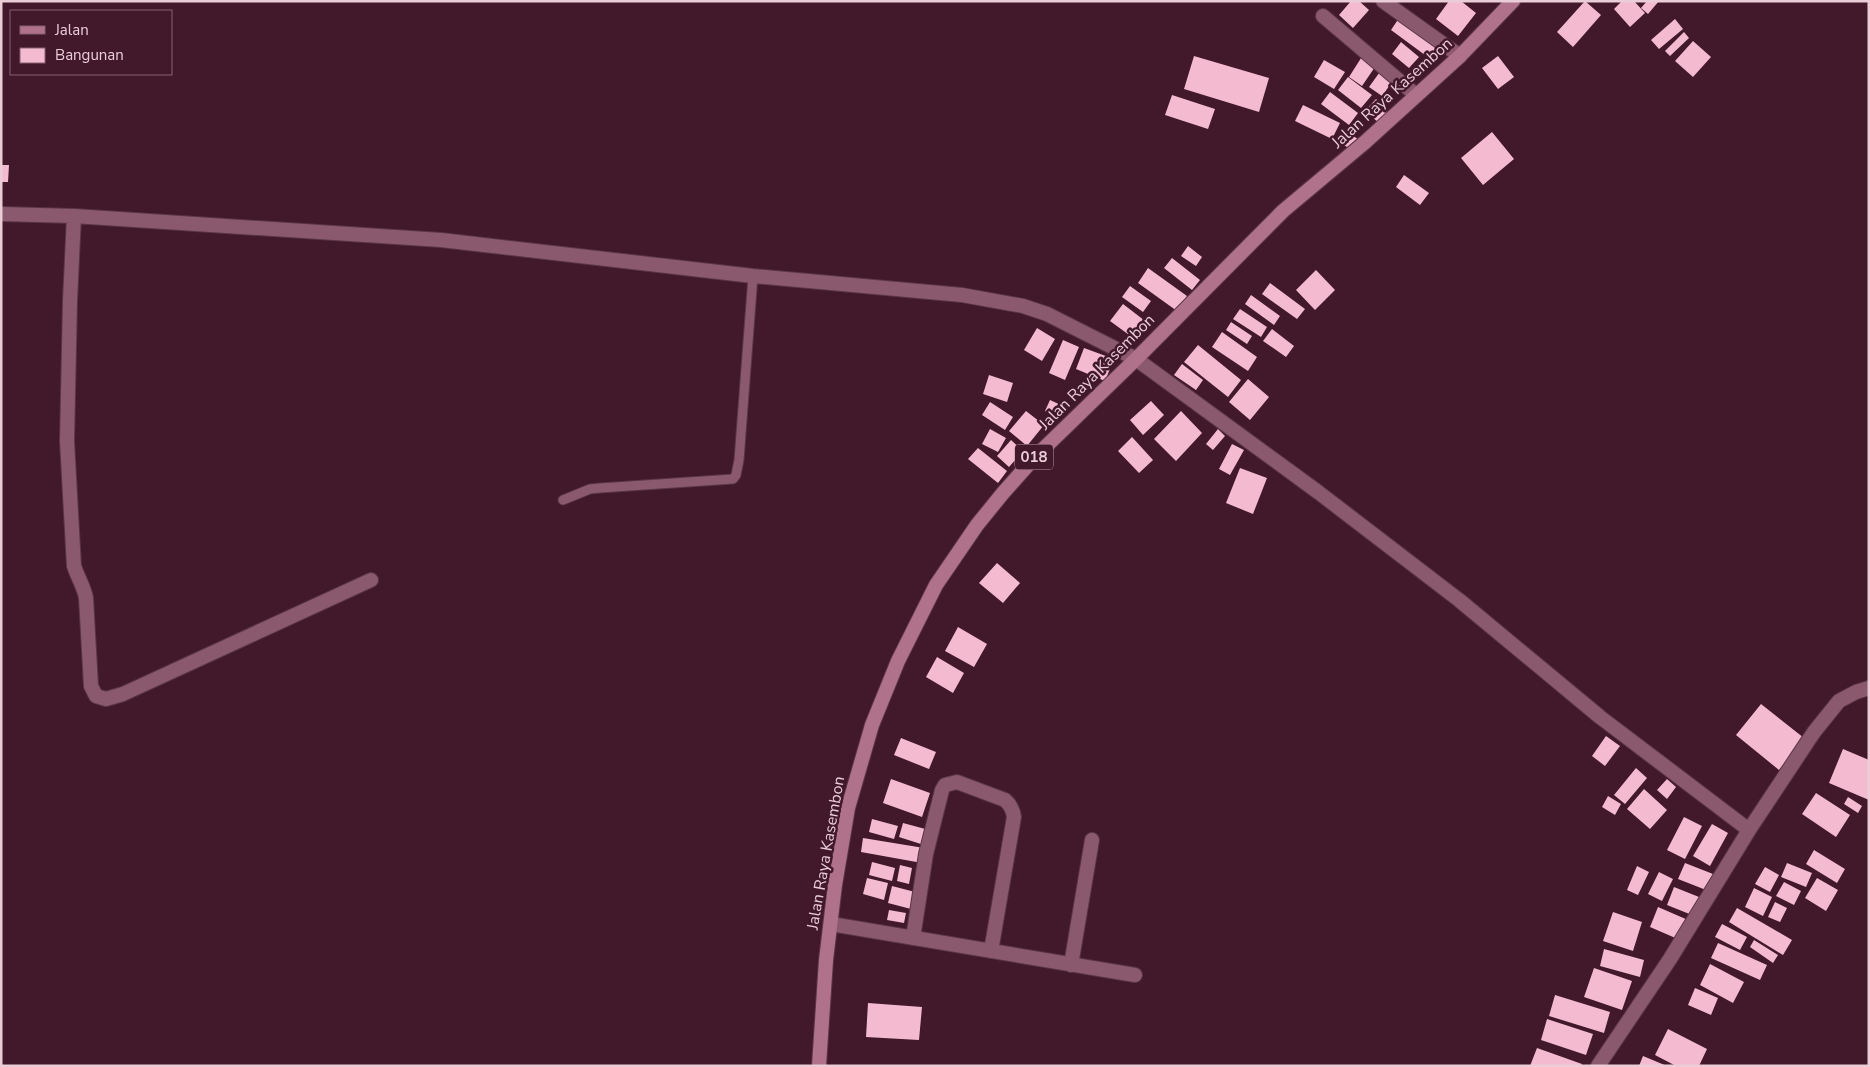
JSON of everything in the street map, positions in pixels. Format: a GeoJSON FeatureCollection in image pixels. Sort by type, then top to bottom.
{"type":"FeatureCollection","features":[{"type":"Feature","properties":{"kind":"main road","name":"Jalan Raya Kasembon"},"geometry":{"type":"LineString","coordinates":[[819,1066],[826,960],[835,885],[848,808],[872,725],[898,661],[936,585],[978,525],[1035,457],[1136,359],[1283,211],[1363,144],[1460,56],[1513,1]]}},
{"type":"Feature","properties":{"kind":"street"},"geometry":{"type":"LineString","coordinates":[[1382,1],[1460,56]]}},
{"type":"Feature","properties":{"kind":"street"},"geometry":{"type":"LineString","coordinates":[[1323,16],[1416,94]]}},
{"type":"Feature","properties":{"kind":"street"},"geometry":{"type":"LineString","coordinates":[[1,214],[74,216],[441,240],[754,276],[923,291],[1001,301],[1047,314],[1136,359],[1378,536],[1459,600],[1600,717],[1749,830]]}},
{"type":"Feature","properties":{"kind":"street"},"geometry":{"type":"LineString","coordinates":[[74,216],[67,441],[74,566],[78,578],[84,587],[86,598],[91,686],[96,696],[106,698],[123,694],[371,580]]}},
{"type":"Feature","properties":{"kind":"street"},"geometry":{"type":"LineString","coordinates":[[1598,1066],[1670,958],[1749,830],[1829,712],[1839,702],[1856,692],[1869,688]]}},
{"type":"Feature","properties":{"kind":"street"},"geometry":{"type":"LineString","coordinates":[[913,938],[926,854],[942,790],[945,785],[956,782],[1005,800],[1010,804],[1013,811],[1014,817],[991,951]]}},
{"type":"Feature","properties":{"kind":"street"},"geometry":{"type":"LineString","coordinates":[[1071,965],[1092,840]]}},
{"type":"Feature","properties":{"kind":"street"},"geometry":{"type":"LineString","coordinates":[[831,924],[1135,976]]}},
{"type":"Feature","properties":{"kind":"lane"},"geometry":{"type":"LineString","coordinates":[[563,500],[590,489],[733,479],[736,475],[739,460],[754,276]]}},
{"type":"Feature","properties":{"kind":"building"},"geometry":{"type":"Polygon","coordinates":[[[1351,1],[1359,1],[1369,10],[1353,28],[1339,15],[1351,1]]]}},
{"type":"Feature","properties":{"kind":"building"},"geometry":{"type":"Polygon","coordinates":[[[1449,1],[1461,1],[1476,13],[1458,36],[1436,19],[1449,1]]]}},
{"type":"Feature","properties":{"kind":"building"},"geometry":{"type":"Polygon","coordinates":[[[1585,1],[1601,15],[1573,47],[1557,32],[1585,1]]]}},
{"type":"Feature","properties":{"kind":"building"},"geometry":{"type":"Polygon","coordinates":[[[1622,1],[1634,1],[1645,13],[1630,27],[1614,9],[1622,1]]]}},
{"type":"Feature","properties":{"kind":"building"},"geometry":{"type":"Polygon","coordinates":[[[1647,1],[1659,1],[1648,14],[1641,8],[1647,1]]]}},
{"type":"Feature","properties":{"kind":"building"},"geometry":{"type":"Polygon","coordinates":[[[1399,18],[1438,46],[1429,58],[1391,30],[1399,18]]]}},
{"type":"Feature","properties":{"kind":"building"},"geometry":{"type":"Polygon","coordinates":[[[1675,19],[1683,29],[1659,49],[1651,40],[1675,19]]]}},
{"type":"Feature","properties":{"kind":"building"},"geometry":{"type":"Polygon","coordinates":[[[1684,32],[1689,38],[1670,56],[1665,51],[1684,32]]]}},
{"type":"Feature","properties":{"kind":"building"},"geometry":{"type":"Polygon","coordinates":[[[1693,41],[1711,57],[1693,77],[1675,61],[1693,41]]]}},
{"type":"Feature","properties":{"kind":"building"},"geometry":{"type":"Polygon","coordinates":[[[1401,42],[1419,57],[1409,68],[1392,54],[1401,42]]]}},
{"type":"Feature","properties":{"kind":"building"},"geometry":{"type":"Polygon","coordinates":[[[1363,55],[1377,64],[1362,86],[1349,77],[1363,55]]]}},
{"type":"Feature","properties":{"kind":"building"},"geometry":{"type":"Polygon","coordinates":[[[1194,56],[1269,78],[1259,112],[1184,89],[1194,56]]]}},
{"type":"Feature","properties":{"kind":"building"},"geometry":{"type":"Polygon","coordinates":[[[1498,56],[1514,77],[1498,89],[1482,68],[1498,56]]]}},
{"type":"Feature","properties":{"kind":"building"},"geometry":{"type":"Polygon","coordinates":[[[1324,60],[1345,72],[1334,89],[1314,77],[1324,60]]]}},
{"type":"Feature","properties":{"kind":"building"},"geometry":{"type":"Polygon","coordinates":[[[1382,69],[1395,78],[1382,96],[1369,87],[1382,69]]]}},
{"type":"Feature","properties":{"kind":"building"},"geometry":{"type":"Polygon","coordinates":[[[1348,77],[1372,95],[1361,108],[1338,90],[1348,77]]]}},
{"type":"Feature","properties":{"kind":"building"},"geometry":{"type":"Polygon","coordinates":[[[1330,92],[1358,113],[1349,125],[1321,104],[1330,92]]]}},
{"type":"Feature","properties":{"kind":"building"},"geometry":{"type":"Polygon","coordinates":[[[1172,95],[1215,109],[1208,129],[1165,115],[1172,95]]]}},
{"type":"Feature","properties":{"kind":"building"},"geometry":{"type":"Polygon","coordinates":[[[1376,99],[1389,111],[1379,123],[1365,111],[1376,99]]]}},
{"type":"Feature","properties":{"kind":"building"},"geometry":{"type":"Polygon","coordinates":[[[1303,105],[1340,123],[1332,139],[1295,121],[1303,105]]]}},
{"type":"Feature","properties":{"kind":"building"},"geometry":{"type":"Polygon","coordinates":[[[1492,132],[1514,159],[1483,185],[1461,158],[1492,132]]]}},
{"type":"Feature","properties":{"kind":"building"},"geometry":{"type":"Polygon","coordinates":[[[1348,133],[1358,139],[1350,149],[1341,143],[1348,133]]]}},
{"type":"Feature","properties":{"kind":"building"},"geometry":{"type":"Polygon","coordinates":[[[1,165],[9,165],[8,182],[1,182],[1,165]]]}},
{"type":"Feature","properties":{"kind":"building"},"geometry":{"type":"Polygon","coordinates":[[[1404,175],[1429,193],[1420,205],[1396,187],[1404,175]]]}},
{"type":"Feature","properties":{"kind":"building"},"geometry":{"type":"Polygon","coordinates":[[[1188,246],[1202,257],[1196,266],[1181,256],[1188,246]]]}},
{"type":"Feature","properties":{"kind":"building"},"geometry":{"type":"Polygon","coordinates":[[[1172,258],[1200,280],[1192,290],[1164,268],[1172,258]]]}},
{"type":"Feature","properties":{"kind":"building"},"geometry":{"type":"Polygon","coordinates":[[[1148,268],[1187,296],[1177,311],[1138,283],[1148,268]]]}},
{"type":"Feature","properties":{"kind":"building"},"geometry":{"type":"Polygon","coordinates":[[[1316,270],[1335,290],[1315,310],[1296,290],[1316,270]]]}},
{"type":"Feature","properties":{"kind":"building"},"geometry":{"type":"Polygon","coordinates":[[[1270,283],[1305,309],[1297,319],[1262,294],[1270,283]]]}},
{"type":"Feature","properties":{"kind":"building"},"geometry":{"type":"Polygon","coordinates":[[[1130,286],[1151,301],[1143,312],[1122,297],[1130,286]]]}},
{"type":"Feature","properties":{"kind":"building"},"geometry":{"type":"Polygon","coordinates":[[[1251,295],[1280,316],[1274,325],[1245,304],[1251,295]]]}},
{"type":"Feature","properties":{"kind":"building"},"geometry":{"type":"Polygon","coordinates":[[[1123,304],[1149,324],[1136,340],[1110,321],[1123,304]]]}},
{"type":"Feature","properties":{"kind":"building"},"geometry":{"type":"Polygon","coordinates":[[[1240,309],[1267,327],[1261,337],[1233,319],[1240,309]]]}},
{"type":"Feature","properties":{"kind":"building"},"geometry":{"type":"Polygon","coordinates":[[[1231,322],[1252,336],[1247,344],[1226,330],[1231,322]]]}},
{"type":"Feature","properties":{"kind":"building"},"geometry":{"type":"Polygon","coordinates":[[[1037,328],[1055,339],[1042,361],[1024,350],[1037,328]]]}},
{"type":"Feature","properties":{"kind":"building"},"geometry":{"type":"Polygon","coordinates":[[[1272,329],[1294,346],[1286,357],[1263,341],[1272,329]]]}},
{"type":"Feature","properties":{"kind":"building"},"geometry":{"type":"Polygon","coordinates":[[[1222,332],[1257,357],[1248,371],[1212,347],[1222,332]]]}},
{"type":"Feature","properties":{"kind":"building"},"geometry":{"type":"Polygon","coordinates":[[[1063,340],[1079,347],[1065,380],[1049,373],[1063,340]]]}},
{"type":"Feature","properties":{"kind":"building"},"geometry":{"type":"Polygon","coordinates":[[[1198,345],[1241,380],[1228,397],[1184,362],[1198,345]]]}},
{"type":"Feature","properties":{"kind":"building"},"geometry":{"type":"Polygon","coordinates":[[[1084,348],[1114,359],[1105,381],[1076,369],[1084,348]]]}},
{"type":"Feature","properties":{"kind":"building"},"geometry":{"type":"Polygon","coordinates":[[[1182,364],[1203,380],[1196,390],[1174,375],[1182,364]]]}},
{"type":"Feature","properties":{"kind":"building"},"geometry":{"type":"Polygon","coordinates":[[[989,375],[1013,383],[1007,402],[983,394],[989,375]]]}},
{"type":"Feature","properties":{"kind":"building"},"geometry":{"type":"Polygon","coordinates":[[[1248,379],[1269,397],[1250,420],[1229,402],[1248,379]]]}},
{"type":"Feature","properties":{"kind":"building"},"geometry":{"type":"Polygon","coordinates":[[[1050,400],[1063,406],[1058,417],[1045,411],[1050,400]]]}},
{"type":"Feature","properties":{"kind":"building"},"geometry":{"type":"Polygon","coordinates":[[[1151,401],[1164,415],[1143,435],[1130,420],[1151,401]]]}},
{"type":"Feature","properties":{"kind":"building"},"geometry":{"type":"Polygon","coordinates":[[[990,402],[1013,417],[1005,430],[982,415],[990,402]]]}},
{"type":"Feature","properties":{"kind":"building"},"geometry":{"type":"Polygon","coordinates":[[[1026,411],[1044,425],[1027,446],[1009,431],[1026,411]]]}},
{"type":"Feature","properties":{"kind":"building"},"geometry":{"type":"Polygon","coordinates":[[[1181,411],[1202,433],[1176,461],[1154,439],[1181,411]]]}},
{"type":"Feature","properties":{"kind":"building"},"geometry":{"type":"Polygon","coordinates":[[[990,429],[1006,438],[998,452],[982,444],[990,429]]]}},
{"type":"Feature","properties":{"kind":"building"},"geometry":{"type":"Polygon","coordinates":[[[1218,429],[1225,436],[1213,450],[1206,444],[1218,429]]]}},
{"type":"Feature","properties":{"kind":"building"},"geometry":{"type":"Polygon","coordinates":[[[1132,437],[1153,460],[1139,473],[1118,451],[1132,437]]]}},
{"type":"Feature","properties":{"kind":"building"},"geometry":{"type":"Polygon","coordinates":[[[1011,440],[1023,451],[1009,467],[997,456],[1011,440]]]}},
{"type":"Feature","properties":{"kind":"building"},"geometry":{"type":"Polygon","coordinates":[[[1232,444],[1244,450],[1230,475],[1219,469],[1232,444]]]}},
{"type":"Feature","properties":{"kind":"building"},"geometry":{"type":"Polygon","coordinates":[[[978,448],[1007,471],[998,483],[968,459],[978,448]]]}},
{"type":"Feature","properties":{"kind":"building"},"geometry":{"type":"Polygon","coordinates":[[[1240,468],[1267,478],[1253,514],[1226,503],[1240,468]]]}},
{"type":"Feature","properties":{"kind":"building"},"geometry":{"type":"Polygon","coordinates":[[[997,563],[1020,583],[1003,603],[979,583],[997,563]]]}},
{"type":"Feature","properties":{"kind":"building"},"geometry":{"type":"Polygon","coordinates":[[[958,627],[987,644],[974,667],[945,651],[958,627]]]}},
{"type":"Feature","properties":{"kind":"building"},"geometry":{"type":"Polygon","coordinates":[[[937,657],[964,673],[953,693],[926,677],[937,657]]]}},
{"type":"Feature","properties":{"kind":"building"},"geometry":{"type":"Polygon","coordinates":[[[1761,704],[1804,738],[1779,770],[1736,735],[1761,704]]]}},
{"type":"Feature","properties":{"kind":"building"},"geometry":{"type":"Polygon","coordinates":[[[1606,736],[1620,746],[1605,766],[1592,756],[1606,736]]]}},
{"type":"Feature","properties":{"kind":"building"},"geometry":{"type":"Polygon","coordinates":[[[901,738],[936,752],[929,769],[894,755],[901,738]]]}},
{"type":"Feature","properties":{"kind":"building"},"geometry":{"type":"Polygon","coordinates":[[[1843,749],[1869,760],[1869,800],[1829,783],[1843,749]]]}},
{"type":"Feature","properties":{"kind":"building"},"geometry":{"type":"Polygon","coordinates":[[[1636,768],[1647,778],[1625,804],[1614,795],[1636,768]]]}},
{"type":"Feature","properties":{"kind":"building"},"geometry":{"type":"Polygon","coordinates":[[[891,779],[930,793],[922,817],[883,803],[891,779]]]}},
{"type":"Feature","properties":{"kind":"building"},"geometry":{"type":"Polygon","coordinates":[[[1667,779],[1676,787],[1667,799],[1657,790],[1667,779]]]}},
{"type":"Feature","properties":{"kind":"building"},"geometry":{"type":"Polygon","coordinates":[[[1644,789],[1667,810],[1650,829],[1627,809],[1644,789]]]}},
{"type":"Feature","properties":{"kind":"building"},"geometry":{"type":"Polygon","coordinates":[[[1816,793],[1850,815],[1836,837],[1802,814],[1816,793]]]}},
{"type":"Feature","properties":{"kind":"building"},"geometry":{"type":"Polygon","coordinates":[[[1608,796],[1621,804],[1615,815],[1602,807],[1608,796]]]}},
{"type":"Feature","properties":{"kind":"building"},"geometry":{"type":"Polygon","coordinates":[[[1848,797],[1862,806],[1858,813],[1844,804],[1848,797]]]}},
{"type":"Feature","properties":{"kind":"building"},"geometry":{"type":"Polygon","coordinates":[[[1684,817],[1702,826],[1685,859],[1667,850],[1684,817]]]}},
{"type":"Feature","properties":{"kind":"building"},"geometry":{"type":"Polygon","coordinates":[[[872,819],[898,826],[894,839],[869,832],[872,819]]]}},
{"type":"Feature","properties":{"kind":"building"},"geometry":{"type":"Polygon","coordinates":[[[903,823],[929,830],[924,845],[899,837],[903,823]]]}},
{"type":"Feature","properties":{"kind":"building"},"geometry":{"type":"Polygon","coordinates":[[[1712,824],[1728,833],[1710,866],[1693,856],[1712,824]]]}},
{"type":"Feature","properties":{"kind":"building"},"geometry":{"type":"Polygon","coordinates":[[[863,838],[924,848],[922,863],[861,852],[863,838]]]}},
{"type":"Feature","properties":{"kind":"building"},"geometry":{"type":"Polygon","coordinates":[[[1814,850],[1845,869],[1837,883],[1806,864],[1814,850]]]}},
{"type":"Feature","properties":{"kind":"building"},"geometry":{"type":"Polygon","coordinates":[[[872,862],[895,868],[892,881],[869,875],[872,862]]]}},
{"type":"Feature","properties":{"kind":"building"},"geometry":{"type":"Polygon","coordinates":[[[1685,863],[1713,874],[1706,890],[1678,879],[1685,863]]]}},
{"type":"Feature","properties":{"kind":"building"},"geometry":{"type":"Polygon","coordinates":[[[1787,863],[1812,873],[1806,887],[1781,877],[1787,863]]]}},
{"type":"Feature","properties":{"kind":"building"},"geometry":{"type":"Polygon","coordinates":[[[900,865],[912,868],[909,884],[897,881],[900,865]]]}},
{"type":"Feature","properties":{"kind":"building"},"geometry":{"type":"Polygon","coordinates":[[[1637,866],[1649,872],[1638,895],[1627,890],[1637,866]]]}},
{"type":"Feature","properties":{"kind":"building"},"geometry":{"type":"Polygon","coordinates":[[[1765,867],[1779,875],[1770,892],[1755,884],[1765,867]]]}},
{"type":"Feature","properties":{"kind":"building"},"geometry":{"type":"Polygon","coordinates":[[[1659,872],[1673,879],[1662,901],[1648,894],[1659,872]]]}},
{"type":"Feature","properties":{"kind":"building"},"geometry":{"type":"Polygon","coordinates":[[[867,878],[888,883],[884,900],[863,894],[867,878]]]}},
{"type":"Feature","properties":{"kind":"building"},"geometry":{"type":"Polygon","coordinates":[[[1817,878],[1838,890],[1826,911],[1805,898],[1817,878]]]}},
{"type":"Feature","properties":{"kind":"building"},"geometry":{"type":"Polygon","coordinates":[[[1784,882],[1801,891],[1794,905],[1776,896],[1784,882]]]}},
{"type":"Feature","properties":{"kind":"building"},"geometry":{"type":"Polygon","coordinates":[[[892,886],[915,892],[911,909],[888,903],[892,886]]]}},
{"type":"Feature","properties":{"kind":"building"},"geometry":{"type":"Polygon","coordinates":[[[1674,887],[1699,897],[1692,915],[1667,905],[1674,887]]]}},
{"type":"Feature","properties":{"kind":"building"},"geometry":{"type":"Polygon","coordinates":[[[1754,888],[1772,897],[1763,916],[1745,907],[1754,888]]]}},
{"type":"Feature","properties":{"kind":"building"},"geometry":{"type":"Polygon","coordinates":[[[1775,902],[1787,908],[1780,922],[1768,917],[1775,902]]]}},
{"type":"Feature","properties":{"kind":"building"},"geometry":{"type":"Polygon","coordinates":[[[1658,907],[1688,920],[1680,940],[1650,927],[1658,907]]]}},
{"type":"Feature","properties":{"kind":"building"},"geometry":{"type":"Polygon","coordinates":[[[1737,908],[1792,940],[1783,955],[1729,922],[1737,908]]]}},
{"type":"Feature","properties":{"kind":"building"},"geometry":{"type":"Polygon","coordinates":[[[889,910],[906,913],[904,923],[887,920],[889,910]]]}},
{"type":"Feature","properties":{"kind":"building"},"geometry":{"type":"Polygon","coordinates":[[[1613,912],[1642,922],[1633,951],[1603,941],[1613,912]]]}},
{"type":"Feature","properties":{"kind":"building"},"geometry":{"type":"Polygon","coordinates":[[[1722,924],[1747,937],[1740,950],[1715,937],[1722,924]]]}},
{"type":"Feature","properties":{"kind":"building"},"geometry":{"type":"Polygon","coordinates":[[[1754,940],[1778,955],[1773,963],[1750,947],[1754,940]]]}},
{"type":"Feature","properties":{"kind":"building"},"geometry":{"type":"Polygon","coordinates":[[[1718,943],[1767,965],[1760,980],[1711,958],[1718,943]]]}},
{"type":"Feature","properties":{"kind":"building"},"geometry":{"type":"Polygon","coordinates":[[[1604,949],[1644,960],[1640,977],[1600,966],[1604,949]]]}},
{"type":"Feature","properties":{"kind":"building"},"geometry":{"type":"Polygon","coordinates":[[[1710,964],[1744,982],[1733,1003],[1700,985],[1710,964]]]}},
{"type":"Feature","properties":{"kind":"building"},"geometry":{"type":"Polygon","coordinates":[[[1594,968],[1632,981],[1622,1010],[1584,997],[1594,968]]]}},
{"type":"Feature","properties":{"kind":"building"},"geometry":{"type":"Polygon","coordinates":[[[1695,988],[1718,998],[1711,1015],[1688,1005],[1695,988]]]}},
{"type":"Feature","properties":{"kind":"building"},"geometry":{"type":"Polygon","coordinates":[[[1555,995],[1610,1012],[1604,1033],[1549,1016],[1555,995]]]}},
{"type":"Feature","properties":{"kind":"building"},"geometry":{"type":"Polygon","coordinates":[[[868,1003],[922,1007],[919,1040],[866,1037],[868,1003]]]}},
{"type":"Feature","properties":{"kind":"building"},"geometry":{"type":"Polygon","coordinates":[[[1547,1019],[1593,1034],[1586,1055],[1541,1040],[1547,1019]]]}},
{"type":"Feature","properties":{"kind":"building"},"geometry":{"type":"Polygon","coordinates":[[[1668,1029],[1707,1049],[1699,1066],[1676,1066],[1655,1055],[1668,1029]]]}},
{"type":"Feature","properties":{"kind":"building"},"geometry":{"type":"Polygon","coordinates":[[[1537,1048],[1582,1064],[1581,1066],[1530,1066],[1537,1048]]]}},
{"type":"Feature","properties":{"kind":"building"},"geometry":{"type":"Polygon","coordinates":[[[1643,1056],[1667,1066],[1639,1066],[1643,1056]]]}}]}
